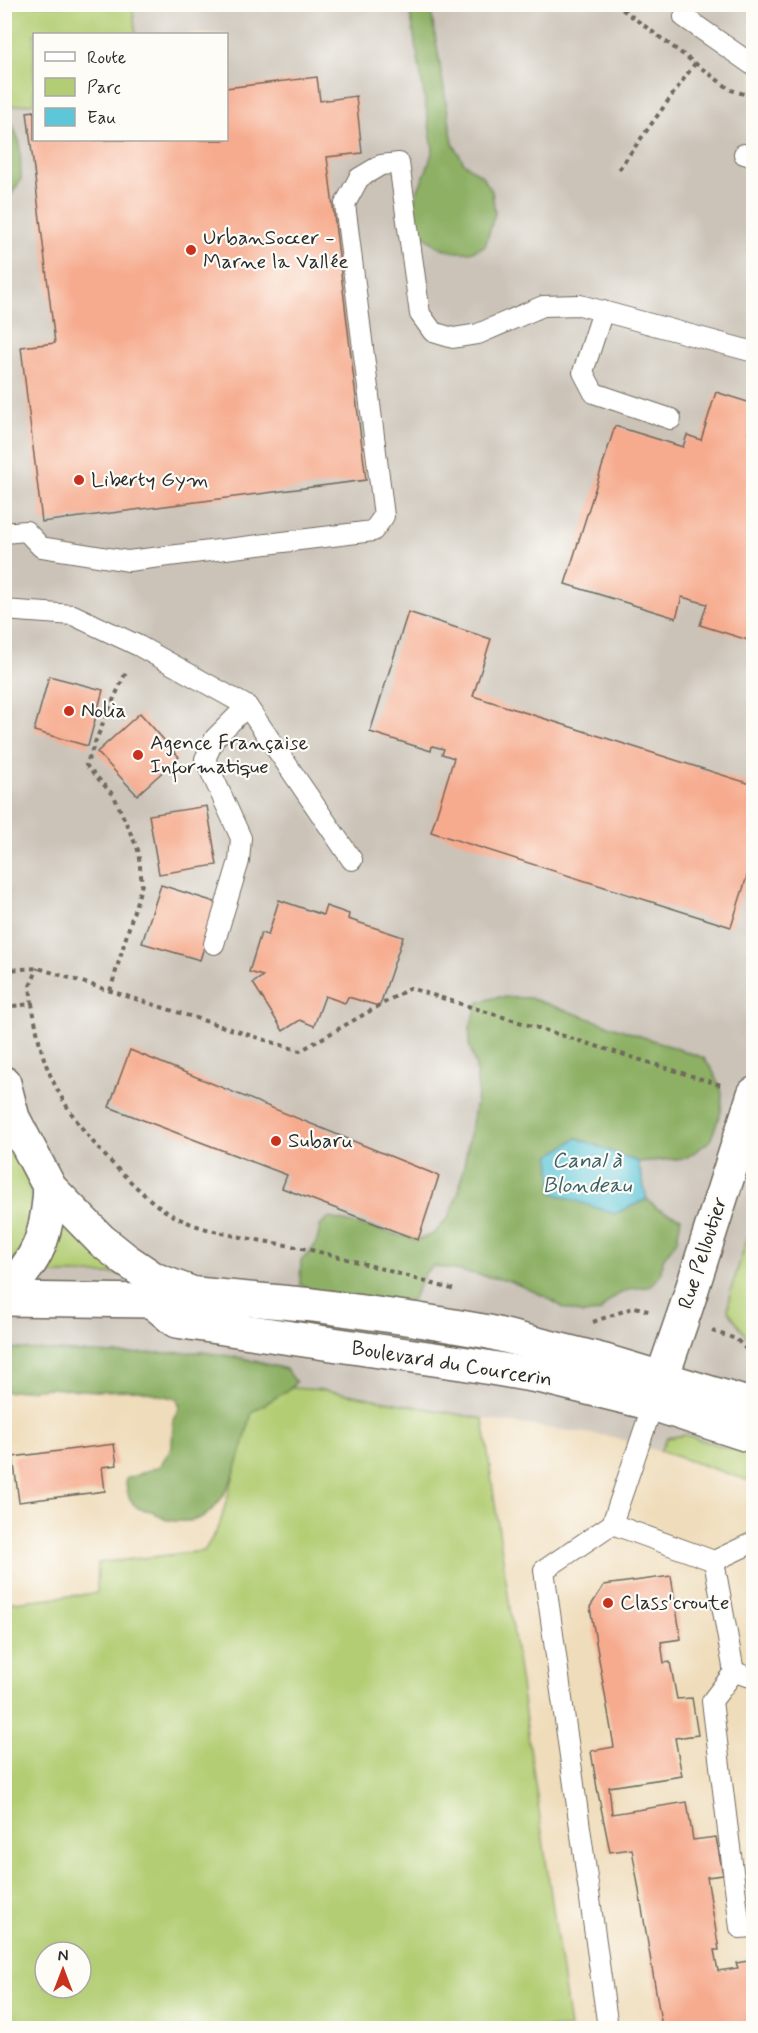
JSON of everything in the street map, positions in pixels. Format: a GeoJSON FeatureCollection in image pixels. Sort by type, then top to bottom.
{"type":"FeatureCollection","features":[{"type":"Feature","properties":{"kind":"main road"},"geometry":{"type":"LineString","coordinates":[[4,1083],[13,1118],[50,1188],[101,1240],[126,1260],[154,1280],[196,1294]]}},
{"type":"Feature","properties":{"kind":"main road","name":"Rue Pelloutier"},"geometry":{"type":"LineString","coordinates":[[658,1391],[753,1094]]}},
{"type":"Feature","properties":{"kind":"main road"},"geometry":{"type":"LineString","coordinates":[[4,1293],[22,1277],[41,1243],[48,1217],[50,1188]]}},
{"type":"Feature","properties":{"kind":"main road","name":"Boulevard du Courcerin"},"geometry":{"type":"LineString","coordinates":[[4,1299],[152,1301],[196,1294],[313,1305],[413,1318],[489,1332],[605,1361],[658,1391],[753,1437]]}},
{"type":"Feature","properties":{"kind":"main road","name":"Boulevard du Courcerin"},"geometry":{"type":"LineString","coordinates":[[152,1301],[176,1321],[543,1377],[658,1391],[753,1406]]}},
{"type":"Feature","properties":{"kind":"lane"},"geometry":{"type":"LineString","coordinates":[[689,4],[684,17],[753,66]]}},
{"type":"Feature","properties":{"kind":"lane"},"geometry":{"type":"LineString","coordinates":[[4,534],[26,531],[41,547],[128,561],[373,531],[384,516],[345,204],[359,178],[381,165],[399,163],[420,314],[433,332],[453,338],[478,334],[543,306],[580,305],[753,352]]}},
{"type":"Feature","properties":{"kind":"lane"},"geometry":{"type":"LineString","coordinates":[[603,311],[583,372],[594,393],[671,419]]}},
{"type":"Feature","properties":{"kind":"lane"},"geometry":{"type":"LineString","coordinates":[[4,610],[73,615],[139,646],[247,706],[352,860]]}},
{"type":"Feature","properties":{"kind":"lane"},"geometry":{"type":"LineString","coordinates":[[214,944],[239,861],[241,838],[206,759],[215,738],[247,706]]}},
{"type":"Feature","properties":{"kind":"lane"},"geometry":{"type":"LineString","coordinates":[[608,2028],[544,1570],[612,1524],[658,1391]]}},
{"type":"Feature","properties":{"kind":"lane"},"geometry":{"type":"LineString","coordinates":[[612,1524],[714,1560],[753,1542]]}},
{"type":"Feature","properties":{"kind":"lane"},"geometry":{"type":"LineString","coordinates":[[714,1560],[734,1672],[712,1701],[740,1928],[753,1927]]}},
{"type":"Feature","properties":{"kind":"lane"},"geometry":{"type":"LineString","coordinates":[[734,1672],[753,1678]]}},
{"type":"Feature","properties":{"kind":"path"},"geometry":{"type":"LineString","coordinates":[[615,4],[731,90],[753,97]]}},
{"type":"Feature","properties":{"kind":"path"},"geometry":{"type":"LineString","coordinates":[[619,169],[699,58]]}},
{"type":"Feature","properties":{"kind":"path"},"geometry":{"type":"LineString","coordinates":[[110,991],[142,884],[138,850],[114,795],[86,765],[139,646]]}},
{"type":"Feature","properties":{"kind":"path"},"geometry":{"type":"LineString","coordinates":[[38,968],[30,986],[32,1004],[41,1050],[52,1077],[88,1139],[160,1208],[181,1220],[207,1229],[315,1251],[465,1293]]}},
{"type":"Feature","properties":{"kind":"path"},"geometry":{"type":"LineString","coordinates":[[4,970],[38,968],[300,1051],[410,988],[753,1094]]}},
{"type":"Feature","properties":{"kind":"path"},"geometry":{"type":"LineString","coordinates":[[4,1007],[32,1004]]}},
{"type":"Feature","properties":{"kind":"path"},"geometry":{"type":"LineString","coordinates":[[587,1323],[597,1322],[635,1307],[736,1339],[753,1357]]}},
{"type":"Feature","properties":{"kind":"shaded area"},"geometry":{"type":"Polygon","coordinates":[[[5,5],[753,5],[753,1482],[614,1437],[483,1419],[326,1390],[37,1368],[5,1371],[5,5]]]}},
{"type":"Feature","properties":{"kind":"green space"},"geometry":{"type":"Polygon","coordinates":[[[4,5],[132,5],[136,33],[33,33],[33,103],[5,107],[4,5]]]}},
{"type":"Feature","properties":{"kind":"green space"},"geometry":{"type":"Polygon","coordinates":[[[409,5],[430,5],[453,143],[464,163],[482,176],[492,191],[495,213],[485,246],[468,252],[448,250],[430,241],[417,226],[414,217],[415,198],[433,149],[409,5]]]}},
{"type":"Feature","properties":{"kind":"green space"},"geometry":{"type":"Polygon","coordinates":[[[5,113],[20,143],[21,179],[5,205],[5,113]]]}},
{"type":"Feature","properties":{"kind":"green space"},"geometry":{"type":"Polygon","coordinates":[[[497,997],[530,998],[704,1058],[713,1071],[722,1093],[721,1112],[710,1141],[686,1158],[638,1162],[577,1138],[614,1214],[647,1199],[658,1209],[681,1218],[677,1240],[663,1259],[660,1276],[649,1287],[621,1293],[600,1312],[583,1314],[564,1308],[510,1281],[434,1266],[425,1273],[412,1300],[399,1302],[320,1292],[300,1285],[301,1260],[312,1250],[317,1241],[320,1226],[329,1218],[418,1240],[433,1234],[449,1217],[459,1191],[478,1092],[476,1066],[469,1044],[470,1027],[479,1002],[497,997]]]}},
{"type":"Feature","properties":{"kind":"green space"},"geometry":{"type":"Polygon","coordinates":[[[4,1125],[26,1175],[32,1196],[32,1210],[23,1249],[4,1269],[4,1125]]]}},
{"type":"Feature","properties":{"kind":"green space"},"geometry":{"type":"Polygon","coordinates":[[[753,1220],[753,1346],[728,1310],[731,1290],[753,1220]]]}},
{"type":"Feature","properties":{"kind":"green space"},"geometry":{"type":"Polygon","coordinates":[[[61,1225],[122,1274],[45,1274],[56,1248],[61,1225]]]}},
{"type":"Feature","properties":{"kind":"green space"},"geometry":{"type":"Polygon","coordinates":[[[4,1348],[114,1354],[203,1352],[242,1358],[286,1369],[296,1382],[291,1388],[252,1412],[235,1471],[221,1499],[200,1518],[171,1521],[135,1505],[128,1495],[126,1479],[160,1466],[172,1447],[173,1420],[180,1407],[177,1399],[139,1390],[96,1391],[50,1388],[5,1392],[4,1348]]]}},
{"type":"Feature","properties":{"kind":"green space"},"geometry":{"type":"Polygon","coordinates":[[[291,1388],[326,1390],[483,1419],[570,2028],[5,2028],[4,1603],[97,1593],[98,1563],[204,1551],[219,1527],[252,1412],[291,1388]]]}},
{"type":"Feature","properties":{"kind":"green space"},"geometry":{"type":"Polygon","coordinates":[[[685,1435],[753,1456],[753,1482],[660,1451],[667,1438],[685,1435]]]}},
{"type":"Feature","properties":{"kind":"water","name":"Canal à Blondeau"},"geometry":{"type":"Polygon","coordinates":[[[577,1138],[638,1162],[647,1199],[614,1214],[553,1193],[550,1156],[577,1138]]]}},
{"type":"Feature","properties":{"kind":"building","name":"UrbanSoccer - Marne la Vallée"},"geometry":{"type":"Polygon","coordinates":[[[317,77],[320,101],[356,96],[362,153],[327,157],[366,480],[42,522],[21,347],[55,343],[27,112],[33,111],[33,141],[228,141],[228,88],[317,77]]]}},
{"type":"Feature","properties":{"kind":"building"},"geometry":{"type":"Polygon","coordinates":[[[716,392],[754,404],[754,416],[748,432],[754,434],[754,642],[700,625],[707,604],[682,597],[676,618],[565,584],[615,426],[683,447],[687,435],[701,440],[716,392]]]}},
{"type":"Feature","properties":{"kind":"building"},"geometry":{"type":"Polygon","coordinates":[[[408,612],[491,639],[473,696],[754,785],[754,854],[731,927],[431,832],[454,758],[442,754],[444,749],[432,746],[431,751],[370,732],[408,612]]]}},
{"type":"Feature","properties":{"kind":"building","name":"Nolia"},"geometry":{"type":"Polygon","coordinates":[[[49,676],[103,690],[88,746],[34,731],[49,676]]]}},
{"type":"Feature","properties":{"kind":"building","name":"Agence Française Informatique"},"geometry":{"type":"Polygon","coordinates":[[[140,713],[179,757],[137,795],[97,752],[140,713]]]}},
{"type":"Feature","properties":{"kind":"building"},"geometry":{"type":"Polygon","coordinates":[[[207,806],[217,865],[159,874],[149,815],[207,806]]]}},
{"type":"Feature","properties":{"kind":"building"},"geometry":{"type":"Polygon","coordinates":[[[161,885],[218,903],[200,960],[142,943],[161,885]]]}},
{"type":"Feature","properties":{"kind":"building"},"geometry":{"type":"Polygon","coordinates":[[[279,900],[323,915],[326,906],[349,914],[348,919],[403,937],[380,1005],[348,997],[345,1003],[325,996],[314,1026],[300,1020],[283,1031],[253,983],[263,976],[249,972],[261,933],[268,935],[279,900]]]}},
{"type":"Feature","properties":{"kind":"building","name":"Subaru"},"geometry":{"type":"Polygon","coordinates":[[[130,1050],[439,1176],[418,1240],[282,1188],[287,1175],[109,1107],[130,1050]]]}},
{"type":"Feature","properties":{"kind":"building"},"geometry":{"type":"Polygon","coordinates":[[[114,1444],[117,1465],[102,1467],[105,1491],[19,1502],[13,1457],[114,1444]]]}},
{"type":"Feature","properties":{"kind":"building"},"geometry":{"type":"Polygon","coordinates":[[[671,1576],[681,1639],[661,1642],[664,1663],[670,1662],[677,1699],[692,1698],[698,1735],[675,1738],[682,1776],[609,1787],[612,1814],[687,1802],[693,1840],[716,1837],[723,1875],[707,1877],[719,1950],[714,1950],[718,1971],[738,1968],[736,1963],[754,1960],[754,2028],[662,2027],[632,1849],[610,1852],[597,1788],[591,1751],[614,1747],[590,1607],[604,1585],[671,1576]]]}},
{"type":"Feature","properties":{"kind":"place","name":"UrbanSoccer - Marne la Vallée"},"geometry":{"type":"Point","coordinates":[191,250]}},
{"type":"Feature","properties":{"kind":"place","name":"Liberty Gym"},"geometry":{"type":"Point","coordinates":[79,480]}},
{"type":"Feature","properties":{"kind":"place","name":"Nolia"},"geometry":{"type":"Point","coordinates":[69,711]}},
{"type":"Feature","properties":{"kind":"place","name":"Agence Française Informatique"},"geometry":{"type":"Point","coordinates":[138,755]}},
{"type":"Feature","properties":{"kind":"place","name":"Subaru"},"geometry":{"type":"Point","coordinates":[276,1141]}},
{"type":"Feature","properties":{"kind":"place","name":"Class'croute"},"geometry":{"type":"Point","coordinates":[608,1603]}}]}
